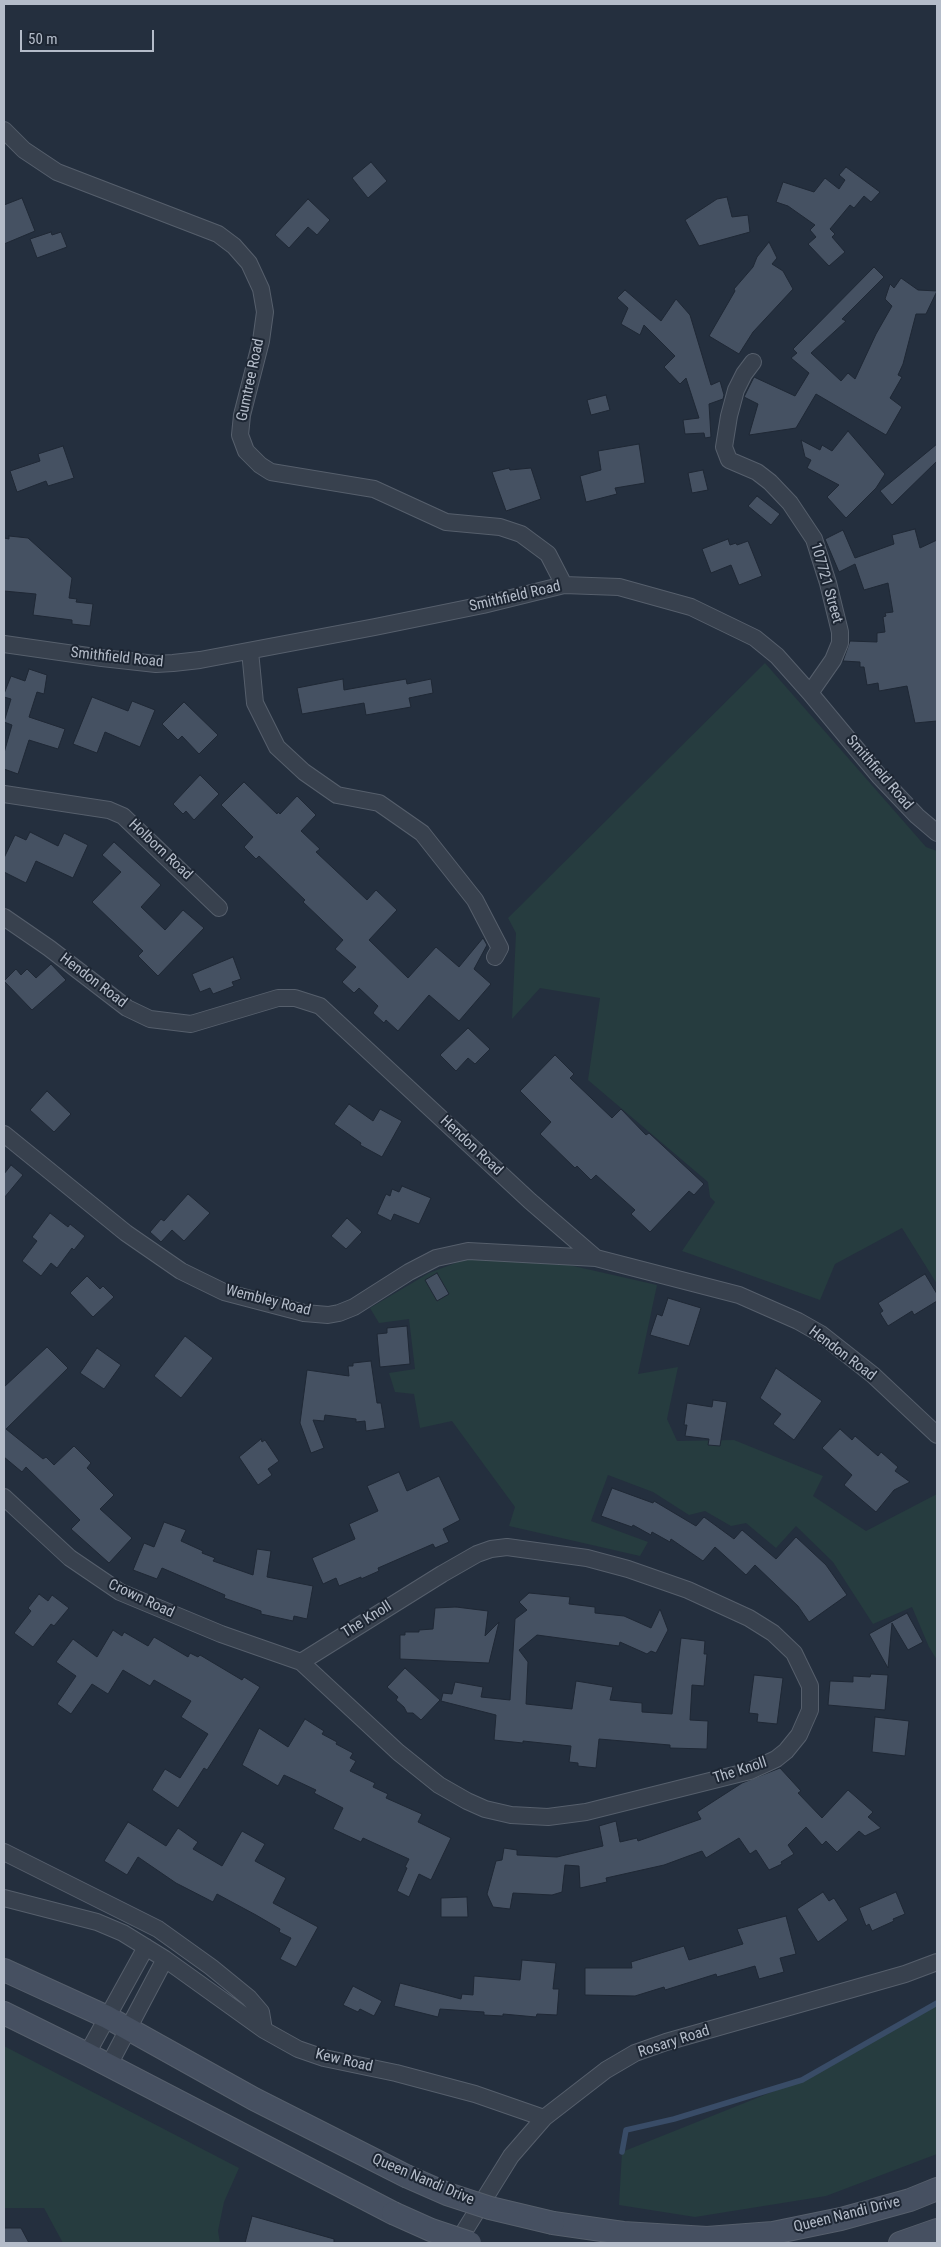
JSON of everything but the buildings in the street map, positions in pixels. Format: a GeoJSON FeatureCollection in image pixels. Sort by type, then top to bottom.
{"type":"FeatureCollection","features":[{"type":"Feature","properties":{"kind":"main road","name":"Queen Nandi Drive"},"geometry":{"type":"LineString","coordinates":[[4,1970],[107,2017],[254,2099],[406,2176],[448,2194],[490,2208],[553,2223],[623,2233],[698,2237],[773,2233],[841,2219],[910,2200],[937,2189]]}},
{"type":"Feature","properties":{"kind":"main road"},"geometry":{"type":"LineString","coordinates":[[4,2013],[109,2065],[393,2213],[431,2230],[470,2243]]}},
{"type":"Feature","properties":{"kind":"main road"},"geometry":{"type":"LineString","coordinates":[[900,2243],[937,2230]]}},
{"type":"Feature","properties":{"kind":"street","name":"Gumtree Road"},"geometry":{"type":"LineString","coordinates":[[4,130],[24,150],[57,172],[218,234],[234,246],[249,263],[261,289],[265,312],[261,341],[242,415],[240,434],[246,450],[260,465],[271,472],[374,489],[446,522],[500,527],[520,534],[548,554],[564,585]]}},
{"type":"Feature","properties":{"kind":"street","name":"107721 Street"},"geometry":{"type":"LineString","coordinates":[[753,362],[736,390],[724,447],[730,460],[756,472],[770,482],[790,503],[814,539],[828,583],[840,632],[840,643],[833,660],[810,693]]}},
{"type":"Feature","properties":{"kind":"street","name":"Smithfield Road"},"geometry":{"type":"LineString","coordinates":[[4,644],[156,664],[200,660],[483,605],[564,585],[619,587],[691,607],[755,638],[771,651],[810,693],[879,776],[916,816],[937,833]]}},
{"type":"Feature","properties":{"kind":"street"},"geometry":{"type":"LineString","coordinates":[[250,651],[255,703],[277,746],[304,772],[337,795],[379,803],[422,833],[475,900],[500,948],[495,958]]}},
{"type":"Feature","properties":{"kind":"street","name":"Holborn Road"},"geometry":{"type":"LineString","coordinates":[[4,794],[108,810],[123,816],[138,828],[219,908]]}},
{"type":"Feature","properties":{"kind":"street","name":"Hendon Road"},"geometry":{"type":"LineString","coordinates":[[4,917],[49,948],[127,1008],[150,1019],[191,1024],[278,998],[295,998],[320,1006],[530,1201],[596,1258],[739,1295],[798,1321],[821,1334],[873,1375],[937,1435]]}},
{"type":"Feature","properties":{"kind":"street","name":"Wembley Road"},"geometry":{"type":"LineString","coordinates":[[4,1134],[126,1233],[181,1271],[224,1292],[304,1313],[328,1315],[339,1313],[354,1307],[409,1272],[436,1258],[468,1251],[596,1258]]}},
{"type":"Feature","properties":{"kind":"street","name":"Crown Road"},"geometry":{"type":"LineString","coordinates":[[4,1497],[70,1558],[120,1592],[221,1634],[300,1662]]}},
{"type":"Feature","properties":{"kind":"street","name":"The Knoll"},"geometry":{"type":"LineString","coordinates":[[507,1547],[587,1558],[628,1570],[688,1590],[749,1618],[773,1633],[794,1653],[804,1669],[810,1686],[810,1710],[799,1734],[786,1751],[776,1759],[750,1771],[586,1812],[548,1817],[511,1815],[476,1805],[440,1785],[398,1752],[300,1662],[477,1554],[491,1549],[507,1547]]}},
{"type":"Feature","properties":{"kind":"street"},"geometry":{"type":"LineString","coordinates":[[4,1852],[158,1929],[211,1966],[249,1998],[261,2012],[264,2030]]}},
{"type":"Feature","properties":{"kind":"street","name":"Kew Road"},"geometry":{"type":"LineString","coordinates":[[4,1898],[97,1922],[146,1946],[264,2030],[298,2049],[324,2058],[396,2073],[475,2094],[544,2118]]}},
{"type":"Feature","properties":{"kind":"street"},"geometry":{"type":"LineString","coordinates":[[87,2054],[146,1946]]}},
{"type":"Feature","properties":{"kind":"street"},"geometry":{"type":"LineString","coordinates":[[109,2065],[165,1958]]}},
{"type":"Feature","properties":{"kind":"street","name":"Rosary Road"},"geometry":{"type":"LineString","coordinates":[[457,2243],[511,2156],[544,2118],[579,2090],[634,2053],[666,2042],[905,1974],[937,1962]]}},
{"type":"Feature","properties":{"kind":"green space"},"geometry":{"type":"Polygon","coordinates":[[[765,663],[926,847],[937,851],[937,1284],[902,1228],[835,1264],[820,1300],[682,1251],[715,1202],[710,1197],[708,1182],[588,1080],[600,998],[540,988],[512,1019],[516,933],[508,918],[765,663]]]}},
{"type":"Feature","properties":{"kind":"green space"},"geometry":{"type":"Polygon","coordinates":[[[466,1259],[569,1265],[657,1285],[638,1374],[678,1367],[667,1419],[677,1441],[734,1440],[823,1476],[813,1496],[866,1531],[937,1494],[937,1660],[929,1647],[912,1607],[873,1624],[833,1562],[796,1526],[776,1548],[746,1523],[731,1526],[705,1511],[689,1515],[653,1492],[608,1475],[591,1521],[648,1542],[640,1556],[509,1526],[515,1507],[452,1421],[420,1428],[414,1394],[395,1392],[389,1373],[415,1369],[409,1319],[379,1323],[370,1308],[429,1273],[466,1259]]]}},
{"type":"Feature","properties":{"kind":"green space"},"geometry":{"type":"Polygon","coordinates":[[[937,2003],[937,2154],[826,2196],[695,2217],[619,2205],[622,2152],[802,2080],[937,2003]]]}},
{"type":"Feature","properties":{"kind":"green space"},"geometry":{"type":"Polygon","coordinates":[[[4,2046],[239,2168],[224,2202],[218,2231],[220,2243],[63,2243],[44,2208],[4,2208],[4,2046]]]}},
{"type":"Feature","properties":{"kind":"waterway"},"geometry":{"type":"LineString","coordinates":[[622,2152],[626,2130],[674,2119],[802,2080],[937,2003]]}}]}
